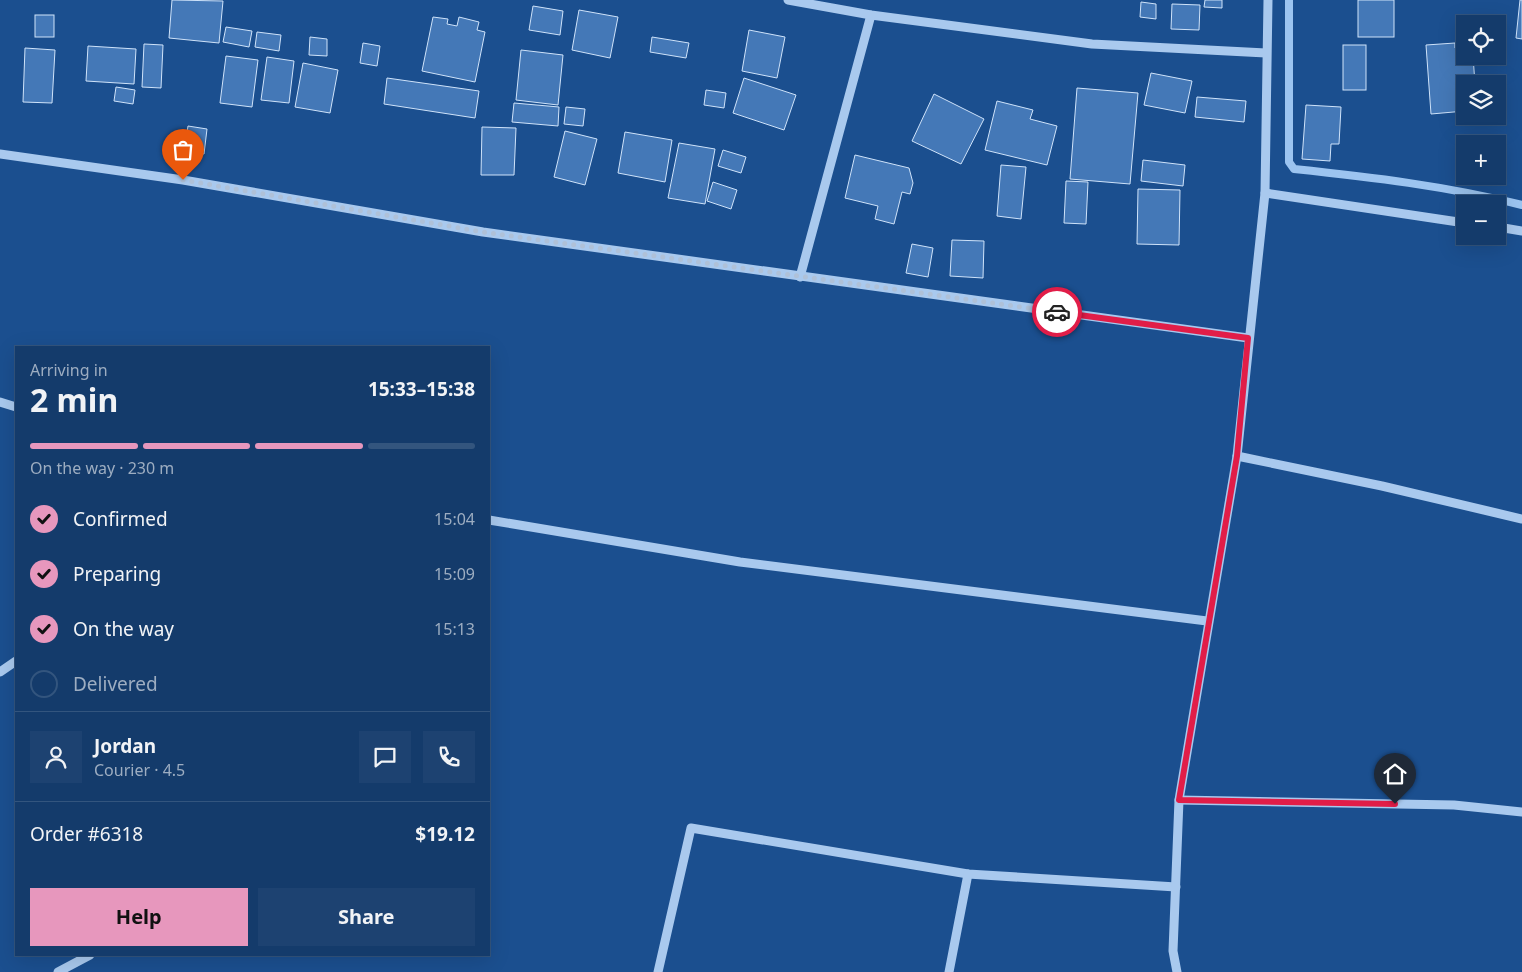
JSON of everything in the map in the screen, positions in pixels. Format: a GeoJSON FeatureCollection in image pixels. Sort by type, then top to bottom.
{"type":"FeatureCollection","features":[{"type":"Feature","properties":{"kind":"street"},"geometry":{"type":"LineString","coordinates":[[788,0],[871,15],[1092,44],[1266,53]]}},
{"type":"Feature","properties":{"kind":"street"},"geometry":{"type":"LineString","coordinates":[[1177,972],[1173,951],[1179,800],[1207,621],[1237,456],[1248,338],[1265,193],[1268,0]]}},
{"type":"Feature","properties":{"kind":"street"},"geometry":{"type":"LineString","coordinates":[[800,277],[871,15]]}},
{"type":"Feature","properties":{"kind":"street"},"geometry":{"type":"LineString","coordinates":[[0,154],[183,180],[483,232],[1248,338]]}},
{"type":"Feature","properties":{"kind":"street"},"geometry":{"type":"LineString","coordinates":[[1265,193],[1456,222]]}},
{"type":"Feature","properties":{"kind":"street"},"geometry":{"type":"LineString","coordinates":[[1506,229],[1522,231]]}},
{"type":"Feature","properties":{"kind":"street"},"geometry":{"type":"LineString","coordinates":[[0,402],[15,407]]}},
{"type":"Feature","properties":{"kind":"street"},"geometry":{"type":"LineString","coordinates":[[1237,456],[1382,486],[1522,519]]}},
{"type":"Feature","properties":{"kind":"street"},"geometry":{"type":"LineString","coordinates":[[490,520],[740,562],[1207,621]]}},
{"type":"Feature","properties":{"kind":"street"},"geometry":{"type":"LineString","coordinates":[[0,672],[15,662]]}},
{"type":"Feature","properties":{"kind":"street"},"geometry":{"type":"LineString","coordinates":[[1179,800],[1454,805],[1522,812]]}},
{"type":"Feature","properties":{"kind":"street"},"geometry":{"type":"LineString","coordinates":[[658,972],[691,828],[968,874],[1176,887]]}},
{"type":"Feature","properties":{"kind":"street"},"geometry":{"type":"LineString","coordinates":[[949,972],[968,874]]}},
{"type":"Feature","properties":{"kind":"street"},"geometry":{"type":"LineString","coordinates":[[58,972],[88,956]]}},
{"type":"Feature","properties":{"kind":"building"},"geometry":{"type":"Polygon","coordinates":[[[172,0],[223,1],[219,43],[169,38],[172,0]]]}},
{"type":"Feature","properties":{"kind":"building"},"geometry":{"type":"Polygon","coordinates":[[[1205,0],[1222,0],[1222,8],[1204,7],[1205,0]]]}},
{"type":"Feature","properties":{"kind":"building"},"geometry":{"type":"Polygon","coordinates":[[[1358,0],[1394,0],[1394,37],[1358,37],[1358,0]]]}},
{"type":"Feature","properties":{"kind":"building"},"geometry":{"type":"Polygon","coordinates":[[[1520,0],[1522,0],[1522,39],[1516,38],[1520,0]]]}},
{"type":"Feature","properties":{"kind":"building"},"geometry":{"type":"Polygon","coordinates":[[[1141,2],[1156,4],[1156,19],[1140,17],[1141,2]]]}},
{"type":"Feature","properties":{"kind":"building"},"geometry":{"type":"Polygon","coordinates":[[[1172,4],[1200,5],[1199,30],[1171,29],[1172,4]]]}},
{"type":"Feature","properties":{"kind":"building"},"geometry":{"type":"Polygon","coordinates":[[[533,6],[563,11],[560,35],[529,30],[533,6]]]}},
{"type":"Feature","properties":{"kind":"building"},"geometry":{"type":"Polygon","coordinates":[[[579,10],[618,17],[610,58],[572,50],[579,10]]]}},
{"type":"Feature","properties":{"kind":"building"},"geometry":{"type":"Polygon","coordinates":[[[35,15],[54,15],[54,37],[35,37],[35,15]]]}},
{"type":"Feature","properties":{"kind":"building"},"geometry":{"type":"Polygon","coordinates":[[[433,17],[448,19],[447,24],[457,26],[459,17],[479,22],[477,30],[485,32],[475,82],[422,71],[433,17]]]}},
{"type":"Feature","properties":{"kind":"building"},"geometry":{"type":"Polygon","coordinates":[[[226,27],[252,31],[249,47],[223,42],[226,27]]]}},
{"type":"Feature","properties":{"kind":"building"},"geometry":{"type":"Polygon","coordinates":[[[749,30],[785,37],[777,78],[742,71],[749,30]]]}},
{"type":"Feature","properties":{"kind":"building"},"geometry":{"type":"Polygon","coordinates":[[[257,32],[281,35],[279,51],[255,47],[257,32]]]}},
{"type":"Feature","properties":{"kind":"building"},"geometry":{"type":"Polygon","coordinates":[[[310,37],[327,39],[327,56],[309,55],[310,37]]]}},
{"type":"Feature","properties":{"kind":"building"},"geometry":{"type":"Polygon","coordinates":[[[652,37],[689,43],[686,58],[650,52],[652,37]]]}},
{"type":"Feature","properties":{"kind":"building"},"geometry":{"type":"Polygon","coordinates":[[[363,43],[380,46],[377,66],[360,63],[363,43]]]}},
{"type":"Feature","properties":{"kind":"building"},"geometry":{"type":"Polygon","coordinates":[[[1455,43],[1456,65],[1474,65],[1474,75],[1456,75],[1456,112],[1431,114],[1426,45],[1455,43]]]}},
{"type":"Feature","properties":{"kind":"building"},"geometry":{"type":"Polygon","coordinates":[[[144,44],[163,45],[161,88],[142,87],[144,44]]]}},
{"type":"Feature","properties":{"kind":"building"},"geometry":{"type":"Polygon","coordinates":[[[1343,45],[1366,45],[1366,90],[1343,90],[1343,45]]]}},
{"type":"Feature","properties":{"kind":"building"},"geometry":{"type":"Polygon","coordinates":[[[88,46],[136,49],[134,84],[86,81],[88,46]]]}},
{"type":"Feature","properties":{"kind":"building"},"geometry":{"type":"Polygon","coordinates":[[[25,48],[55,50],[52,103],[23,102],[25,48]]]}},
{"type":"Feature","properties":{"kind":"building"},"geometry":{"type":"Polygon","coordinates":[[[521,50],[563,55],[558,105],[516,100],[521,50]]]}},
{"type":"Feature","properties":{"kind":"building"},"geometry":{"type":"Polygon","coordinates":[[[226,56],[258,60],[252,107],[220,103],[226,56]]]}},
{"type":"Feature","properties":{"kind":"building"},"geometry":{"type":"Polygon","coordinates":[[[267,57],[294,61],[289,103],[261,100],[267,57]]]}},
{"type":"Feature","properties":{"kind":"building"},"geometry":{"type":"Polygon","coordinates":[[[303,63],[338,70],[330,113],[295,107],[303,63]]]}},
{"type":"Feature","properties":{"kind":"building"},"geometry":{"type":"Polygon","coordinates":[[[1151,73],[1192,81],[1185,113],[1144,105],[1151,73]]]}},
{"type":"Feature","properties":{"kind":"building"},"geometry":{"type":"Polygon","coordinates":[[[387,78],[479,91],[475,118],[384,104],[387,78]]]}},
{"type":"Feature","properties":{"kind":"building"},"geometry":{"type":"Polygon","coordinates":[[[744,78],[796,95],[784,130],[733,113],[744,78]]]}},
{"type":"Feature","properties":{"kind":"building"},"geometry":{"type":"Polygon","coordinates":[[[116,87],[135,90],[133,104],[114,101],[116,87]]]}},
{"type":"Feature","properties":{"kind":"building"},"geometry":{"type":"Polygon","coordinates":[[[1077,88],[1138,93],[1130,184],[1070,179],[1077,88]]]}},
{"type":"Feature","properties":{"kind":"building"},"geometry":{"type":"Polygon","coordinates":[[[706,90],[726,93],[724,108],[704,105],[706,90]]]}},
{"type":"Feature","properties":{"kind":"building"},"geometry":{"type":"Polygon","coordinates":[[[934,94],[984,119],[961,164],[912,141],[934,94]]]}},
{"type":"Feature","properties":{"kind":"building"},"geometry":{"type":"Polygon","coordinates":[[[1197,97],[1246,101],[1244,122],[1195,117],[1197,97]]]}},
{"type":"Feature","properties":{"kind":"building"},"geometry":{"type":"Polygon","coordinates":[[[997,101],[1033,110],[1030,119],[1057,126],[1047,165],[985,150],[997,101]]]}},
{"type":"Feature","properties":{"kind":"building"},"geometry":{"type":"Polygon","coordinates":[[[514,103],[559,107],[558,126],[512,122],[514,103]]]}},
{"type":"Feature","properties":{"kind":"building"},"geometry":{"type":"Polygon","coordinates":[[[1306,105],[1341,107],[1339,144],[1331,144],[1330,161],[1302,159],[1306,105]]]}},
{"type":"Feature","properties":{"kind":"building"},"geometry":{"type":"Polygon","coordinates":[[[566,107],[585,109],[583,126],[564,124],[566,107]]]}},
{"type":"Feature","properties":{"kind":"building"},"geometry":{"type":"Polygon","coordinates":[[[188,126],[207,129],[204,154],[184,151],[188,126]]]}},
{"type":"Feature","properties":{"kind":"building"},"geometry":{"type":"Polygon","coordinates":[[[482,127],[516,128],[514,175],[481,175],[482,127]]]}},
{"type":"Feature","properties":{"kind":"building"},"geometry":{"type":"Polygon","coordinates":[[[565,131],[597,139],[585,185],[554,177],[565,131]]]}},
{"type":"Feature","properties":{"kind":"building"},"geometry":{"type":"Polygon","coordinates":[[[625,132],[672,140],[665,182],[618,173],[625,132]]]}},
{"type":"Feature","properties":{"kind":"building"},"geometry":{"type":"Polygon","coordinates":[[[679,143],[715,149],[705,204],[668,198],[679,143]]]}},
{"type":"Feature","properties":{"kind":"building"},"geometry":{"type":"Polygon","coordinates":[[[723,150],[746,157],[741,173],[718,166],[723,150]]]}},
{"type":"Feature","properties":{"kind":"building"},"geometry":{"type":"Polygon","coordinates":[[[855,155],[909,168],[913,183],[910,194],[902,192],[894,224],[875,219],[878,206],[845,198],[855,155]]]}},
{"type":"Feature","properties":{"kind":"building"},"geometry":{"type":"Polygon","coordinates":[[[1143,160],[1185,165],[1183,186],[1141,181],[1143,160]]]}},
{"type":"Feature","properties":{"kind":"building"},"geometry":{"type":"Polygon","coordinates":[[[1001,165],[1026,167],[1021,219],[997,216],[1001,165]]]}},
{"type":"Feature","properties":{"kind":"building"},"geometry":{"type":"Polygon","coordinates":[[[1066,181],[1088,182],[1086,224],[1064,223],[1066,181]]]}},
{"type":"Feature","properties":{"kind":"building"},"geometry":{"type":"Polygon","coordinates":[[[713,182],[737,190],[731,209],[707,201],[713,182]]]}},
{"type":"Feature","properties":{"kind":"building"},"geometry":{"type":"Polygon","coordinates":[[[1138,189],[1180,190],[1179,245],[1137,244],[1138,189]]]}},
{"type":"Feature","properties":{"kind":"building"},"geometry":{"type":"Polygon","coordinates":[[[952,240],[984,241],[983,278],[950,276],[952,240]]]}},
{"type":"Feature","properties":{"kind":"building"},"geometry":{"type":"Polygon","coordinates":[[[912,244],[933,248],[928,277],[906,273],[912,244]]]}},
{"type":"Feature","properties":{"kind":"waterway"},"geometry":{"type":"LineString","coordinates":[[1289,0],[1289,162],[1294,169],[1437,187],[1522,205]]}},
{"type":"Feature","properties":{"kind":"way so far"},"geometry":{"type":"LineString","coordinates":[[183,180],[483,232],[1057,312]]}},
{"type":"Feature","properties":{"kind":"route"},"geometry":{"type":"LineString","coordinates":[[1057,312],[1248,338],[1237,456],[1207,621],[1179,800],[1395,804]]}}]}
